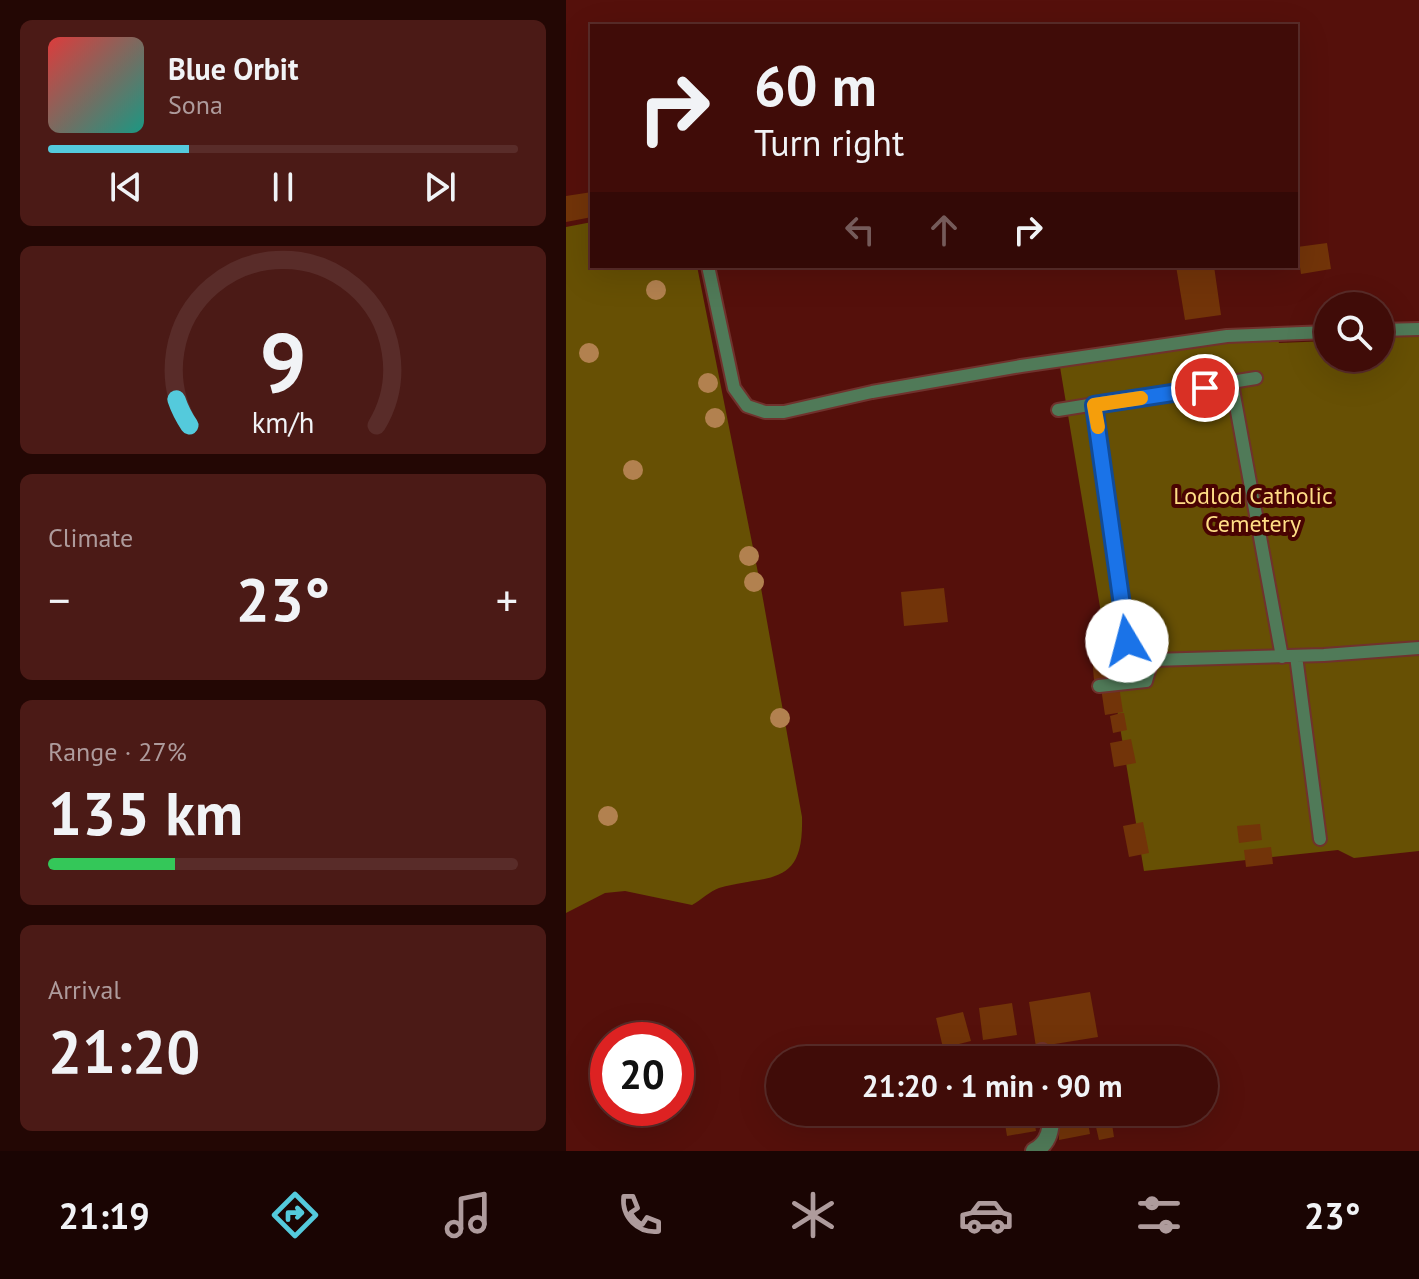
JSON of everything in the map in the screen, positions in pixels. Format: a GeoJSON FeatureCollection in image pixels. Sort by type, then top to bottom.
{"type":"FeatureCollection","features":[{"type":"Feature","properties":{"kind":"street"},"geometry":{"type":"LineString","coordinates":[[1034,1151],[1041,1148],[1051,1126]]}},
{"type":"Feature","properties":{"kind":"lane"},"geometry":{"type":"LineString","coordinates":[[708,268],[734,388],[747,406],[765,412],[784,412],[872,392],[1021,366],[1213,338],[1314,333]]}},
{"type":"Feature","properties":{"kind":"lane"},"geometry":{"type":"LineString","coordinates":[[1394,330],[1419,329]]}},
{"type":"Feature","properties":{"kind":"lane"},"geometry":{"type":"LineString","coordinates":[[1058,410],[1256,378]]}},
{"type":"Feature","properties":{"kind":"lane"},"geometry":{"type":"LineString","coordinates":[[1232,384],[1282,657]]}},
{"type":"Feature","properties":{"kind":"lane"},"geometry":{"type":"LineString","coordinates":[[1094,405],[1127,641]]}},
{"type":"Feature","properties":{"kind":"lane"},"geometry":{"type":"LineString","coordinates":[[1095,643],[1140,640],[1152,660],[1146,681],[1099,686]]}},
{"type":"Feature","properties":{"kind":"lane"},"geometry":{"type":"LineString","coordinates":[[1152,660],[1282,657],[1419,648]]}},
{"type":"Feature","properties":{"kind":"lane"},"geometry":{"type":"LineString","coordinates":[[1296,656],[1320,839]]}},
{"type":"Feature","properties":{"kind":"green space"},"geometry":{"type":"Polygon","coordinates":[[[590,222],[590,268],[697,268],[761,588],[802,817],[801,840],[797,856],[790,867],[780,874],[719,888],[692,905],[625,891],[605,893],[566,913],[566,227],[590,222]]]}},
{"type":"Feature","properties":{"kind":"green space","name":"Lodlod Catholic Cemetery"},"geometry":{"type":"Polygon","coordinates":[[[1275,330],[1279,343],[1314,342],[1314,372],[1394,372],[1394,337],[1419,336],[1419,851],[1354,858],[1338,850],[1144,871],[1059,361],[1275,330]]]}},
{"type":"Feature","properties":{"kind":"building"},"geometry":{"type":"Polygon","coordinates":[[[590,192],[590,217],[566,222],[566,196],[590,192]]]}},
{"type":"Feature","properties":{"kind":"building"},"geometry":{"type":"Polygon","coordinates":[[[1327,243],[1331,269],[1301,274],[1298,247],[1327,243]]]}},
{"type":"Feature","properties":{"kind":"building"},"geometry":{"type":"Polygon","coordinates":[[[1176,268],[1214,268],[1221,315],[1185,320],[1176,268]]]}},
{"type":"Feature","properties":{"kind":"building"},"geometry":{"type":"Polygon","coordinates":[[[944,588],[948,622],[904,626],[901,592],[944,588]]]}},
{"type":"Feature","properties":{"kind":"building"},"geometry":{"type":"Polygon","coordinates":[[[1140,642],[1143,676],[1094,680],[1091,646],[1140,642]]]}},
{"type":"Feature","properties":{"kind":"building"},"geometry":{"type":"Polygon","coordinates":[[[1119,686],[1123,712],[1105,715],[1101,688],[1119,686]]]}},
{"type":"Feature","properties":{"kind":"building"},"geometry":{"type":"Polygon","coordinates":[[[1124,713],[1127,730],[1113,733],[1110,716],[1124,713]]]}},
{"type":"Feature","properties":{"kind":"building"},"geometry":{"type":"Polygon","coordinates":[[[1131,739],[1136,763],[1114,767],[1110,743],[1131,739]]]}},
{"type":"Feature","properties":{"kind":"building"},"geometry":{"type":"Polygon","coordinates":[[[1143,822],[1149,853],[1129,857],[1123,826],[1143,822]]]}},
{"type":"Feature","properties":{"kind":"building"},"geometry":{"type":"Polygon","coordinates":[[[1260,824],[1262,840],[1239,843],[1237,826],[1260,824]]]}},
{"type":"Feature","properties":{"kind":"building"},"geometry":{"type":"Polygon","coordinates":[[[1271,847],[1273,864],[1246,867],[1244,850],[1271,847]]]}},
{"type":"Feature","properties":{"kind":"building"},"geometry":{"type":"Polygon","coordinates":[[[1090,992],[1098,1037],[1036,1046],[1029,1002],[1090,992]]]}},
{"type":"Feature","properties":{"kind":"building"},"geometry":{"type":"Polygon","coordinates":[[[1012,1003],[1017,1035],[983,1040],[979,1008],[1012,1003]]]}},
{"type":"Feature","properties":{"kind":"building"},"geometry":{"type":"Polygon","coordinates":[[[963,1012],[971,1041],[943,1046],[936,1018],[963,1012]]]}},
{"type":"Feature","properties":{"kind":"building"},"geometry":{"type":"Polygon","coordinates":[[[1005,1126],[1035,1126],[1036,1131],[1007,1136],[1005,1126]]]}},
{"type":"Feature","properties":{"kind":"building"},"geometry":{"type":"Polygon","coordinates":[[[1059,1126],[1089,1126],[1090,1134],[1059,1140],[1059,1126]]]}},
{"type":"Feature","properties":{"kind":"building"},"geometry":{"type":"Polygon","coordinates":[[[1112,1126],[1114,1137],[1099,1140],[1096,1127],[1112,1126]]]}},
{"type":"Feature","properties":{"kind":"slow traffic"},"geometry":{"type":"LineString","coordinates":[[1098,427],[1094,405],[1141,398]]}},
{"type":"Feature","properties":{"kind":"route"},"geometry":{"type":"LineString","coordinates":[[1127,641],[1094,405],[1205,388]]}}]}
